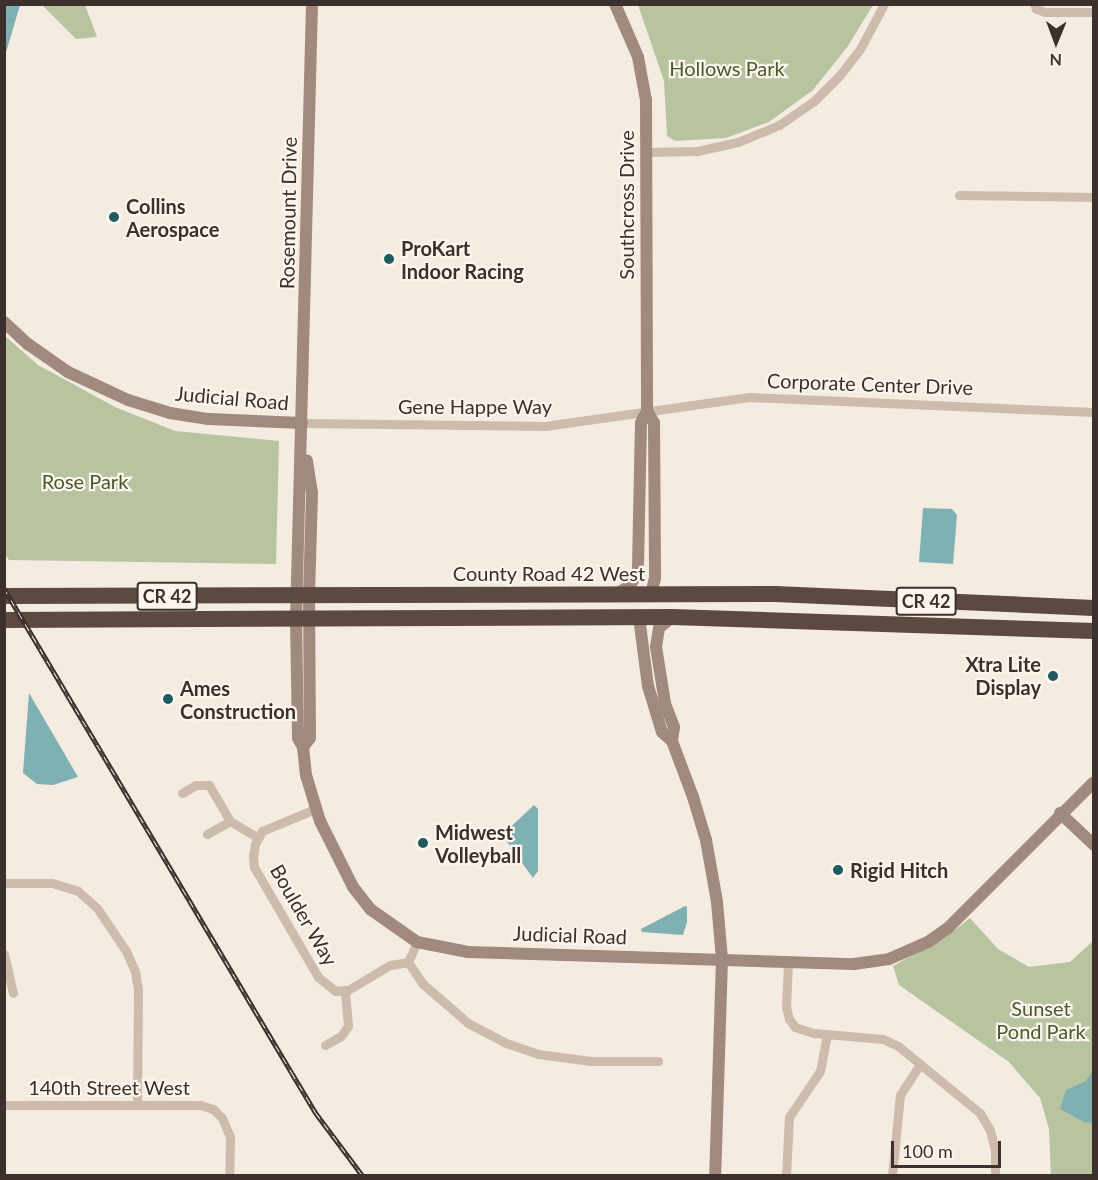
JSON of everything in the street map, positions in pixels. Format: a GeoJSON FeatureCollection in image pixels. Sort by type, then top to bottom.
{"type":"FeatureCollection","features":[{"type":"Feature","properties":{"kind":"highway"},"geometry":{"type":"LineString","coordinates":[[535,618],[573,609],[632,606],[651,594]]}},
{"type":"Feature","properties":{"kind":"highway","name":"County Road 42 West"},"geometry":{"type":"LineString","coordinates":[[4,596],[775,594],[1094,608]]}},
{"type":"Feature","properties":{"kind":"highway"},"geometry":{"type":"LineString","coordinates":[[639,617],[659,606],[775,594]]}},
{"type":"Feature","properties":{"kind":"highway","name":"CR 42"},"geometry":{"type":"LineString","coordinates":[[4,620],[672,617],[1094,631]]}},
{"type":"Feature","properties":{"kind":"street","name":"Rosemount Drive"},"geometry":{"type":"LineString","coordinates":[[303,595],[302,423],[312,4]]}},
{"type":"Feature","properties":{"kind":"street","name":"Southcross Drive"},"geometry":{"type":"LineString","coordinates":[[615,4],[638,57],[646,100],[647,411],[641,423],[638,572],[630,586],[618,594]]}},
{"type":"Feature","properties":{"kind":"street"},"geometry":{"type":"LineString","coordinates":[[646,152],[697,151],[738,142],[779,125],[814,101],[839,76],[860,49],[884,4]]}},
{"type":"Feature","properties":{"kind":"street"},"geometry":{"type":"LineString","coordinates":[[1034,4],[1036,9],[1045,12],[1094,12]]}},
{"type":"Feature","properties":{"kind":"street"},"geometry":{"type":"LineString","coordinates":[[959,195],[1094,197]]}},
{"type":"Feature","properties":{"kind":"street","name":"Judicial Road"},"geometry":{"type":"LineString","coordinates":[[4,322],[68,372],[128,400],[188,417],[228,421],[302,423]]}},
{"type":"Feature","properties":{"kind":"street","name":"Corporate Center Drive"},"geometry":{"type":"LineString","coordinates":[[647,411],[749,398],[1094,412]]}},
{"type":"Feature","properties":{"kind":"street","name":"Gene Happe Way"},"geometry":{"type":"LineString","coordinates":[[302,423],[545,426],[647,411]]}},
{"type":"Feature","properties":{"kind":"street","name":"Southcross Drive"},"geometry":{"type":"LineString","coordinates":[[647,411],[654,423],[654,578],[651,594]]}},
{"type":"Feature","properties":{"kind":"street","name":"Judicial Road"},"geometry":{"type":"LineString","coordinates":[[303,595],[298,738],[303,747],[306,775],[315,809],[339,862],[361,899],[381,919],[417,942],[468,952],[788,963],[854,964],[889,959],[928,942],[952,924],[1060,813],[1094,782]]}},
{"type":"Feature","properties":{"kind":"street"},"geometry":{"type":"LineString","coordinates":[[639,617],[648,686],[662,732],[672,741],[693,797],[706,840],[717,902],[722,959],[715,1176]]}},
{"type":"Feature","properties":{"kind":"street"},"geometry":{"type":"LineString","coordinates":[[672,617],[659,628],[656,647],[663,693],[674,727],[672,741]]}},
{"type":"Feature","properties":{"kind":"street"},"geometry":{"type":"LineString","coordinates":[[182,793],[196,785],[209,785],[230,821],[258,838],[262,831],[315,809]]}},
{"type":"Feature","properties":{"kind":"street"},"geometry":{"type":"LineString","coordinates":[[1060,813],[1094,845]]}},
{"type":"Feature","properties":{"kind":"street"},"geometry":{"type":"LineString","coordinates":[[207,834],[230,821]]}},
{"type":"Feature","properties":{"kind":"street","name":"Boulder Way"},"geometry":{"type":"LineString","coordinates":[[258,838],[255,844],[254,867],[318,977],[335,991],[345,990],[369,980],[390,965],[408,962]]}},
{"type":"Feature","properties":{"kind":"street"},"geometry":{"type":"LineString","coordinates":[[4,883],[52,883],[78,891],[97,908],[126,951],[135,971],[138,990],[137,1104]]}},
{"type":"Feature","properties":{"kind":"street"},"geometry":{"type":"LineString","coordinates":[[417,942],[408,962],[423,984],[468,1023],[507,1042],[538,1053],[591,1061],[658,1061]]}},
{"type":"Feature","properties":{"kind":"street"},"geometry":{"type":"LineString","coordinates":[[4,954],[13,993]]}},
{"type":"Feature","properties":{"kind":"street"},"geometry":{"type":"LineString","coordinates":[[788,963],[786,1007],[789,1019],[795,1027],[827,1035],[883,1039],[920,1064],[980,1113],[990,1130],[995,1150],[995,1176]]}},
{"type":"Feature","properties":{"kind":"street"},"geometry":{"type":"LineString","coordinates":[[325,1045],[342,1036],[348,1026],[345,990]]}},
{"type":"Feature","properties":{"kind":"street"},"geometry":{"type":"LineString","coordinates":[[786,1176],[789,1117],[820,1071],[827,1035]]}},
{"type":"Feature","properties":{"kind":"street"},"geometry":{"type":"LineString","coordinates":[[892,1176],[900,1095],[920,1064]]}},
{"type":"Feature","properties":{"kind":"street","name":"140th Street West"},"geometry":{"type":"LineString","coordinates":[[4,1105],[200,1104],[213,1109],[222,1118],[230,1137],[229,1176]]}},
{"type":"Feature","properties":{"kind":"green space"},"geometry":{"type":"Polygon","coordinates":[[[42,5],[85,5],[97,37],[76,39],[42,5]]]}},
{"type":"Feature","properties":{"kind":"green space","name":"Hollows Park"},"geometry":{"type":"Polygon","coordinates":[[[638,5],[873,5],[848,46],[813,90],[769,122],[726,138],[675,141],[667,136],[664,81],[638,5]]]}},
{"type":"Feature","properties":{"kind":"green space","name":"Rose Park"},"geometry":{"type":"Polygon","coordinates":[[[5,336],[38,365],[115,407],[175,431],[279,441],[276,564],[9,560],[4,553],[5,336]]]}},
{"type":"Feature","properties":{"kind":"green space","name":"Sunset Pond Park"},"geometry":{"type":"Polygon","coordinates":[[[970,918],[998,949],[1029,967],[1070,962],[1093,941],[1093,1175],[1051,1175],[1049,1129],[1040,1098],[1009,1062],[899,985],[893,966],[946,937],[970,918]]]}},
{"type":"Feature","properties":{"kind":"water"},"geometry":{"type":"Polygon","coordinates":[[[4,5],[20,5],[5,56],[4,5]]]}},
{"type":"Feature","properties":{"kind":"water"},"geometry":{"type":"Polygon","coordinates":[[[923,508],[952,509],[957,515],[953,564],[919,562],[923,508]]]}},
{"type":"Feature","properties":{"kind":"water"},"geometry":{"type":"Polygon","coordinates":[[[29,693],[78,777],[53,785],[37,784],[23,773],[29,693]]]}},
{"type":"Feature","properties":{"kind":"water"},"geometry":{"type":"Polygon","coordinates":[[[534,805],[538,809],[538,871],[533,878],[502,835],[534,805]]]}},
{"type":"Feature","properties":{"kind":"water"},"geometry":{"type":"Polygon","coordinates":[[[687,907],[687,922],[683,935],[642,932],[641,929],[687,907]]]}},
{"type":"Feature","properties":{"kind":"water"},"geometry":{"type":"Polygon","coordinates":[[[1093,1070],[1093,1123],[1084,1122],[1060,1109],[1066,1090],[1086,1081],[1093,1070]]]}},
{"type":"Feature","properties":{"kind":"railway"},"geometry":{"type":"LineString","coordinates":[[4,588],[316,1113],[363,1176]]}},
{"type":"Feature","properties":{"kind":"place","name":"Collins Aerospace"},"geometry":{"type":"Point","coordinates":[114,217]}},
{"type":"Feature","properties":{"kind":"place","name":"ProKart Indoor Racing"},"geometry":{"type":"Point","coordinates":[389,259]}},
{"type":"Feature","properties":{"kind":"place","name":"Xtra Lite Display"},"geometry":{"type":"Point","coordinates":[1053,676]}},
{"type":"Feature","properties":{"kind":"place","name":"Ames Construction"},"geometry":{"type":"Point","coordinates":[168,699]}},
{"type":"Feature","properties":{"kind":"place","name":"Midwest Volleyball"},"geometry":{"type":"Point","coordinates":[423,843]}},
{"type":"Feature","properties":{"kind":"place","name":"Rigid Hitch"},"geometry":{"type":"Point","coordinates":[838,870]}}]}
